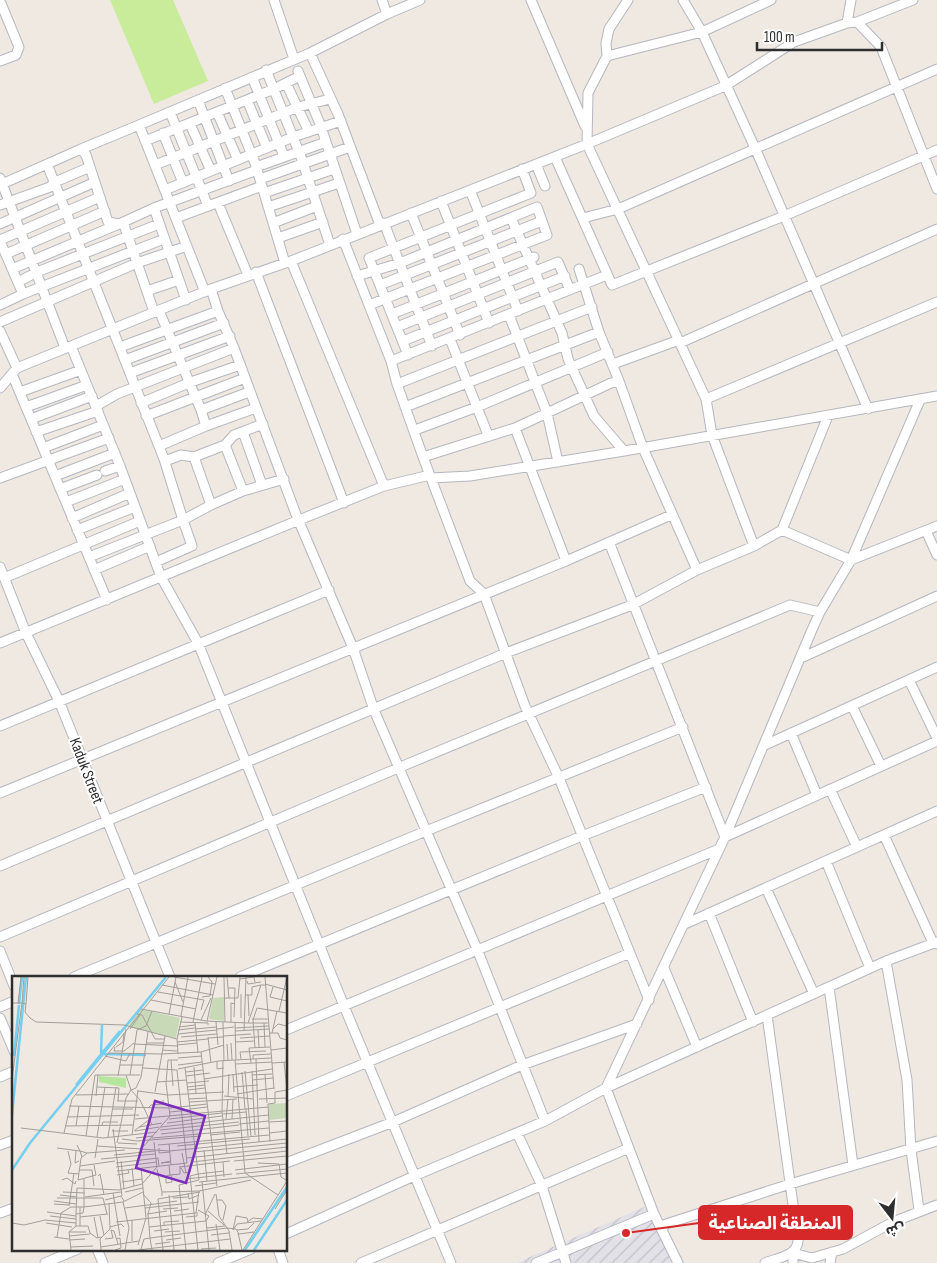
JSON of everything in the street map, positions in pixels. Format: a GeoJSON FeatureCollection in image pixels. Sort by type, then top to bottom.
{"type":"FeatureCollection","features":[{"type":"Feature","properties":{"kind":"street"},"geometry":{"type":"LineString","coordinates":[[274,0],[294,59]]}},
{"type":"Feature","properties":{"kind":"street"},"geometry":{"type":"LineString","coordinates":[[382,0],[386,14]]}},
{"type":"Feature","properties":{"kind":"street"},"geometry":{"type":"LineString","coordinates":[[420,0],[386,14],[310,53],[1,182],[11,201],[47,301],[81,370],[115,452],[161,577],[198,643],[223,702],[344,1006],[451,1263]]}},
{"type":"Feature","properties":{"kind":"street"},"geometry":{"type":"LineString","coordinates":[[531,0],[587,130]]}},
{"type":"Feature","properties":{"kind":"street"},"geometry":{"type":"LineString","coordinates":[[628,0],[609,29],[606,43],[607,56],[588,93],[587,144],[706,399],[712,435],[754,546]]}},
{"type":"Feature","properties":{"kind":"street"},"geometry":{"type":"LineString","coordinates":[[683,0],[702,32],[725,86],[755,148],[868,409]]}},
{"type":"Feature","properties":{"kind":"street"},"geometry":{"type":"LineString","coordinates":[[607,56],[702,32],[771,0]]}},
{"type":"Feature","properties":{"kind":"street"},"geometry":{"type":"LineString","coordinates":[[847,23],[851,0]]}},
{"type":"Feature","properties":{"kind":"street"},"geometry":{"type":"LineString","coordinates":[[0,388],[14,371],[68,347],[587,144],[725,86],[794,42],[847,23],[857,22],[913,0]]}},
{"type":"Feature","properties":{"kind":"street"},"geometry":{"type":"LineString","coordinates":[[0,1],[19,47],[16,55],[0,61]]}},
{"type":"Feature","properties":{"kind":"street"},"geometry":{"type":"LineString","coordinates":[[857,22],[881,47],[937,189]]}},
{"type":"Feature","properties":{"kind":"street"},"geometry":{"type":"LineString","coordinates":[[310,53],[341,121],[382,224],[394,247],[432,346]]}},
{"type":"Feature","properties":{"kind":"street"},"geometry":{"type":"LineString","coordinates":[[583,218],[618,209],[937,69]]}},
{"type":"Feature","properties":{"kind":"street"},"geometry":{"type":"LineString","coordinates":[[266,70],[304,164],[330,245]]}},
{"type":"Feature","properties":{"kind":"street"},"geometry":{"type":"LineString","coordinates":[[146,141],[274,89],[299,74],[308,90],[311,104],[357,234]]}},
{"type":"Feature","properties":{"kind":"street"},"geometry":{"type":"LineString","coordinates":[[252,76],[284,156]]}},
{"type":"Feature","properties":{"kind":"street"},"geometry":{"type":"LineString","coordinates":[[286,83],[308,132]]}},
{"type":"Feature","properties":{"kind":"street"},"geometry":{"type":"LineString","coordinates":[[308,90],[324,85]]}},
{"type":"Feature","properties":{"kind":"street"},"geometry":{"type":"LineString","coordinates":[[225,88],[252,155],[278,238],[384,486]]}},
{"type":"Feature","properties":{"kind":"street"},"geometry":{"type":"LineString","coordinates":[[155,165],[298,107],[330,99]]}},
{"type":"Feature","properties":{"kind":"street"},"geometry":{"type":"LineString","coordinates":[[198,100],[229,181]]}},
{"type":"Feature","properties":{"kind":"street"},"geometry":{"type":"LineString","coordinates":[[246,100],[267,148]]}},
{"type":"Feature","properties":{"kind":"street"},"geometry":{"type":"LineString","coordinates":[[170,112],[208,206]]}},
{"type":"Feature","properties":{"kind":"street"},"geometry":{"type":"LineString","coordinates":[[217,112],[238,160]]}},
{"type":"Feature","properties":{"kind":"street"},"geometry":{"type":"LineString","coordinates":[[165,190],[293,137],[341,121]]}},
{"type":"Feature","properties":{"kind":"street"},"geometry":{"type":"LineString","coordinates":[[190,124],[210,171]]}},
{"type":"Feature","properties":{"kind":"street"},"geometry":{"type":"LineString","coordinates":[[139,125],[187,246],[230,336],[249,392],[299,520],[353,648],[374,710],[477,949],[546,1121]]}},
{"type":"Feature","properties":{"kind":"street"},"geometry":{"type":"LineString","coordinates":[[163,133],[183,182]]}},
{"type":"Feature","properties":{"kind":"street"},"geometry":{"type":"LineString","coordinates":[[260,179],[284,156],[326,142]]}},
{"type":"Feature","properties":{"kind":"street"},"geometry":{"type":"LineString","coordinates":[[176,218],[218,203],[260,179],[350,147]]}},
{"type":"Feature","properties":{"kind":"street"},"geometry":{"type":"LineString","coordinates":[[81,149],[86,155],[108,222],[121,223]]}},
{"type":"Feature","properties":{"kind":"street"},"geometry":{"type":"LineString","coordinates":[[555,157],[612,285],[784,216],[937,150]]}},
{"type":"Feature","properties":{"kind":"street"},"geometry":{"type":"LineString","coordinates":[[47,164],[114,329],[140,403],[165,461],[192,546],[156,562]]}},
{"type":"Feature","properties":{"kind":"street"},"geometry":{"type":"LineString","coordinates":[[536,164],[545,186]]}},
{"type":"Feature","properties":{"kind":"street"},"geometry":{"type":"LineString","coordinates":[[0,205],[50,187],[55,182],[90,167]]}},
{"type":"Feature","properties":{"kind":"street"},"geometry":{"type":"LineString","coordinates":[[12,269],[154,208],[229,181],[308,178],[334,169]]}},
{"type":"Feature","properties":{"kind":"street"},"geometry":{"type":"LineString","coordinates":[[408,355],[369,258],[531,193],[522,169]]}},
{"type":"Feature","properties":{"kind":"street"},"geometry":{"type":"LineString","coordinates":[[0,224],[95,182]]}},
{"type":"Feature","properties":{"kind":"street"},"geometry":{"type":"LineString","coordinates":[[268,207],[339,183]]}},
{"type":"Feature","properties":{"kind":"street"},"geometry":{"type":"LineString","coordinates":[[470,190],[518,311]]}},
{"type":"Feature","properties":{"kind":"street"},"geometry":{"type":"LineString","coordinates":[[23,294],[0,240],[21,229],[100,197]]}},
{"type":"Feature","properties":{"kind":"street"},"geometry":{"type":"LineString","coordinates":[[441,201],[489,323]]}},
{"type":"Feature","properties":{"kind":"street"},"geometry":{"type":"LineString","coordinates":[[218,203],[252,274],[344,503]]}},
{"type":"Feature","properties":{"kind":"street"},"geometry":{"type":"LineString","coordinates":[[273,223],[317,206]]}},
{"type":"Feature","properties":{"kind":"street"},"geometry":{"type":"LineString","coordinates":[[357,276],[427,252],[537,207],[547,236],[369,306]]}},
{"type":"Feature","properties":{"kind":"street"},"geometry":{"type":"LineString","coordinates":[[154,208],[186,300]]}},
{"type":"Feature","properties":{"kind":"street"},"geometry":{"type":"LineString","coordinates":[[6,254],[105,212]]}},
{"type":"Feature","properties":{"kind":"street"},"geometry":{"type":"LineString","coordinates":[[411,213],[460,335]]}},
{"type":"Feature","properties":{"kind":"street"},"geometry":{"type":"LineString","coordinates":[[511,218],[532,257],[535,271],[556,321],[572,368],[594,416],[624,451]]}},
{"type":"Feature","properties":{"kind":"street"},"geometry":{"type":"LineString","coordinates":[[380,285],[542,221]]}},
{"type":"Feature","properties":{"kind":"street"},"geometry":{"type":"LineString","coordinates":[[278,238],[323,222]]}},
{"type":"Feature","properties":{"kind":"street"},"geometry":{"type":"LineString","coordinates":[[121,223],[133,250],[154,312]]}},
{"type":"Feature","properties":{"kind":"street"},"geometry":{"type":"LineString","coordinates":[[18,282],[37,272],[159,224]]}},
{"type":"Feature","properties":{"kind":"street"},"geometry":{"type":"LineString","coordinates":[[613,364],[680,341],[937,229]]}},
{"type":"Feature","properties":{"kind":"street"},"geometry":{"type":"LineString","coordinates":[[0,305],[23,294],[164,239]]}},
{"type":"Feature","properties":{"kind":"street"},"geometry":{"type":"LineString","coordinates":[[342,239],[391,361],[422,457],[470,581],[484,594],[529,714],[607,895],[648,1000]]}},
{"type":"Feature","properties":{"kind":"street"},"geometry":{"type":"LineString","coordinates":[[0,322],[94,281],[169,251],[187,246]]}},
{"type":"Feature","properties":{"kind":"street"},"geometry":{"type":"LineString","coordinates":[[392,314],[415,303],[443,294],[532,257]]}},
{"type":"Feature","properties":{"kind":"street"},"geometry":{"type":"LineString","coordinates":[[397,327],[558,262],[570,290]]}},
{"type":"Feature","properties":{"kind":"street"},"geometry":{"type":"LineString","coordinates":[[579,270],[599,332],[613,364],[643,448],[671,515],[697,570]]}},
{"type":"Feature","properties":{"kind":"street"},"geometry":{"type":"LineString","coordinates":[[391,361],[607,275]]}},
{"type":"Feature","properties":{"kind":"street"},"geometry":{"type":"LineString","coordinates":[[403,341],[565,276]]}},
{"type":"Feature","properties":{"kind":"street"},"geometry":{"type":"LineString","coordinates":[[147,291],[179,280]]}},
{"type":"Feature","properties":{"kind":"street"},"geometry":{"type":"LineString","coordinates":[[706,399],[937,302]]}},
{"type":"Feature","properties":{"kind":"street"},"geometry":{"type":"LineString","coordinates":[[397,384],[592,307]]}},
{"type":"Feature","properties":{"kind":"street"},"geometry":{"type":"LineString","coordinates":[[120,346],[218,311]]}},
{"type":"Feature","properties":{"kind":"street"},"geometry":{"type":"LineString","coordinates":[[154,312],[160,313],[206,426]]}},
{"type":"Feature","properties":{"kind":"street"},"geometry":{"type":"LineString","coordinates":[[509,315],[547,413],[558,462]]}},
{"type":"Feature","properties":{"kind":"street"},"geometry":{"type":"LineString","coordinates":[[125,360],[224,323]]}},
{"type":"Feature","properties":{"kind":"street"},"geometry":{"type":"LineString","coordinates":[[0,331],[20,392],[107,600]]}},
{"type":"Feature","properties":{"kind":"street"},"geometry":{"type":"LineString","coordinates":[[405,407],[599,332]]}},
{"type":"Feature","properties":{"kind":"street"},"geometry":{"type":"LineString","coordinates":[[130,373],[230,336]]}},
{"type":"Feature","properties":{"kind":"street"},"geometry":{"type":"LineString","coordinates":[[450,339],[488,435]]}},
{"type":"Feature","properties":{"kind":"street"},"geometry":{"type":"LineString","coordinates":[[36,432],[97,408],[135,387],[234,348]]}},
{"type":"Feature","properties":{"kind":"street"},"geometry":{"type":"LineString","coordinates":[[414,430],[478,407],[608,352]]}},
{"type":"Feature","properties":{"kind":"street"},"geometry":{"type":"LineString","coordinates":[[140,403],[189,382],[240,365]]}},
{"type":"Feature","properties":{"kind":"street"},"geometry":{"type":"LineString","coordinates":[[20,392],[81,370]]}},
{"type":"Feature","properties":{"kind":"street"},"geometry":{"type":"LineString","coordinates":[[146,416],[244,378]]}},
{"type":"Feature","properties":{"kind":"street"},"geometry":{"type":"LineString","coordinates":[[422,457],[515,428],[611,382],[619,381]]}},
{"type":"Feature","properties":{"kind":"street"},"geometry":{"type":"LineString","coordinates":[[26,407],[87,385]]}},
{"type":"Feature","properties":{"kind":"street"},"geometry":{"type":"LineString","coordinates":[[201,410],[249,392]]}},
{"type":"Feature","properties":{"kind":"street"},"geometry":{"type":"LineString","coordinates":[[31,419],[92,396]]}},
{"type":"Feature","properties":{"kind":"street"},"geometry":{"type":"LineString","coordinates":[[0,643],[384,486],[430,477],[470,476],[528,467],[937,396]]}},
{"type":"Feature","properties":{"kind":"street"},"geometry":{"type":"LineString","coordinates":[[678,1263],[654,1214],[606,1088],[725,836],[820,612],[851,560],[920,400]]}},
{"type":"Feature","properties":{"kind":"street"},"geometry":{"type":"LineString","coordinates":[[158,446],[256,408]]}},
{"type":"Feature","properties":{"kind":"street"},"geometry":{"type":"LineString","coordinates":[[0,866],[506,653],[632,605],[697,570],[754,546],[782,530],[828,416]]}},
{"type":"Feature","properties":{"kind":"street"},"geometry":{"type":"LineString","coordinates":[[165,461],[181,455],[194,457],[226,445],[234,435],[263,424]]}},
{"type":"Feature","properties":{"kind":"street"},"geometry":{"type":"LineString","coordinates":[[43,448],[103,425]]}},
{"type":"Feature","properties":{"kind":"street"},"geometry":{"type":"LineString","coordinates":[[515,428],[528,467],[566,562]]}},
{"type":"Feature","properties":{"kind":"street"},"geometry":{"type":"LineString","coordinates":[[243,432],[262,485]]}},
{"type":"Feature","properties":{"kind":"street"},"geometry":{"type":"LineString","coordinates":[[0,478],[108,438]]}},
{"type":"Feature","properties":{"kind":"street"},"geometry":{"type":"LineString","coordinates":[[226,445],[243,491]]}},
{"type":"Feature","properties":{"kind":"street"},"geometry":{"type":"LineString","coordinates":[[55,476],[115,452]]}},
{"type":"Feature","properties":{"kind":"street"},"geometry":{"type":"LineString","coordinates":[[194,457],[211,505]]}},
{"type":"Feature","properties":{"kind":"street"},"geometry":{"type":"LineString","coordinates":[[60,489],[120,466]]}},
{"type":"Feature","properties":{"kind":"street"},"geometry":{"type":"LineString","coordinates":[[88,557],[145,533],[183,520],[243,491],[284,478]]}},
{"type":"Feature","properties":{"kind":"street"},"geometry":{"type":"LineString","coordinates":[[66,502],[125,479]]}},
{"type":"Feature","properties":{"kind":"street"},"geometry":{"type":"LineString","coordinates":[[72,518],[130,493]]}},
{"type":"Feature","properties":{"kind":"street"},"geometry":{"type":"LineString","coordinates":[[77,530],[135,507]]}},
{"type":"Feature","properties":{"kind":"street"},"geometry":{"type":"LineString","coordinates":[[0,793],[566,562],[671,515]]}},
{"type":"Feature","properties":{"kind":"street"},"geometry":{"type":"LineString","coordinates":[[1,572],[83,544],[140,520]]}},
{"type":"Feature","properties":{"kind":"street"},"geometry":{"type":"LineString","coordinates":[[782,530],[851,560],[937,526]]}},
{"type":"Feature","properties":{"kind":"street"},"geometry":{"type":"LineString","coordinates":[[926,531],[937,555]]}},
{"type":"Feature","properties":{"kind":"street"},"geometry":{"type":"LineString","coordinates":[[609,542],[632,605],[657,662],[725,836]]}},
{"type":"Feature","properties":{"kind":"street"},"geometry":{"type":"LineString","coordinates":[[94,570],[150,546]]}},
{"type":"Feature","properties":{"kind":"street","name":"Kaduk Street"},"geometry":{"type":"LineString","coordinates":[[1,572],[26,632],[59,701],[106,822],[170,976]]}},
{"type":"Feature","properties":{"kind":"street"},"geometry":{"type":"LineString","coordinates":[[0,726],[329,590]]}},
{"type":"Feature","properties":{"kind":"street"},"geometry":{"type":"LineString","coordinates":[[801,658],[937,596]]}},
{"type":"Feature","properties":{"kind":"street"},"geometry":{"type":"LineString","coordinates":[[0,936],[790,605],[820,612]]}},
{"type":"Feature","properties":{"kind":"street"},"geometry":{"type":"LineString","coordinates":[[765,744],[937,667]]}},
{"type":"Feature","properties":{"kind":"street"},"geometry":{"type":"LineString","coordinates":[[725,836],[937,740],[909,680]]}},
{"type":"Feature","properties":{"kind":"street"},"geometry":{"type":"LineString","coordinates":[[852,706],[881,766]]}},
{"type":"Feature","properties":{"kind":"street"},"geometry":{"type":"LineString","coordinates":[[76,976],[296,884],[683,728]]}},
{"type":"Feature","properties":{"kind":"street"},"geometry":{"type":"LineString","coordinates":[[791,734],[817,795]]}},
{"type":"Feature","properties":{"kind":"street"},"geometry":{"type":"LineString","coordinates":[[242,976],[706,787]]}},
{"type":"Feature","properties":{"kind":"street"},"geometry":{"type":"LineString","coordinates":[[830,789],[857,847]]}},
{"type":"Feature","properties":{"kind":"street"},"geometry":{"type":"LineString","coordinates":[[684,924],[937,811]]}},
{"type":"Feature","properties":{"kind":"street"},"geometry":{"type":"LineString","coordinates":[[288,1233],[414,1176],[546,1121],[606,1088],[870,968],[936,942],[884,835]]}},
{"type":"Feature","properties":{"kind":"street"},"geometry":{"type":"LineString","coordinates":[[288,1029],[719,849]]}},
{"type":"Feature","properties":{"kind":"street"},"geometry":{"type":"LineString","coordinates":[[826,861],[870,968]]}},
{"type":"Feature","properties":{"kind":"street"},"geometry":{"type":"LineString","coordinates":[[766,888],[814,994]]}},
{"type":"Feature","properties":{"kind":"street"},"geometry":{"type":"LineString","coordinates":[[709,913],[753,1022]]}},
{"type":"Feature","properties":{"kind":"street"},"geometry":{"type":"LineString","coordinates":[[0,951],[12,981]]}},
{"type":"Feature","properties":{"kind":"street"},"geometry":{"type":"LineString","coordinates":[[288,1095],[630,953]]}},
{"type":"Feature","properties":{"kind":"street"},"geometry":{"type":"LineString","coordinates":[[886,961],[907,1080],[912,1150],[920,1210]]}},
{"type":"Feature","properties":{"kind":"street"},"geometry":{"type":"LineString","coordinates":[[664,968],[697,1047]]}},
{"type":"Feature","properties":{"kind":"street"},"geometry":{"type":"LineString","coordinates":[[829,987],[853,1165]]}},
{"type":"Feature","properties":{"kind":"street"},"geometry":{"type":"LineString","coordinates":[[0,1007],[12,1002]]}},
{"type":"Feature","properties":{"kind":"street"},"geometry":{"type":"LineString","coordinates":[[765,1263],[793,1253],[797,1248],[798,1241],[767,1016]]}},
{"type":"Feature","properties":{"kind":"street"},"geometry":{"type":"LineString","coordinates":[[0,1018],[12,1046]]}},
{"type":"Feature","properties":{"kind":"street"},"geometry":{"type":"LineString","coordinates":[[288,1162],[393,1122],[522,1065],[637,1024]]}},
{"type":"Feature","properties":{"kind":"street"},"geometry":{"type":"LineString","coordinates":[[0,1077],[12,1072]]}},
{"type":"Feature","properties":{"kind":"street"},"geometry":{"type":"LineString","coordinates":[[517,1133],[542,1186],[561,1252],[566,1263]]}},
{"type":"Feature","properties":{"kind":"street"},"geometry":{"type":"LineString","coordinates":[[0,1145],[12,1141]]}},
{"type":"Feature","properties":{"kind":"street"},"geometry":{"type":"LineString","coordinates":[[660,1226],[790,1184],[912,1150],[937,1141]]}},
{"type":"Feature","properties":{"kind":"street"},"geometry":{"type":"LineString","coordinates":[[361,1263],[629,1148]]}},
{"type":"Feature","properties":{"kind":"street"},"geometry":{"type":"LineString","coordinates":[[793,1253],[812,1258],[832,1252],[920,1210],[937,1205]]}},
{"type":"Feature","properties":{"kind":"street"},"geometry":{"type":"LineString","coordinates":[[0,1213],[12,1209]]}},
{"type":"Feature","properties":{"kind":"street"},"geometry":{"type":"LineString","coordinates":[[536,1263],[654,1214]]}},
{"type":"Feature","properties":{"kind":"street"},"geometry":{"type":"LineString","coordinates":[[45,1263],[76,1250]]}},
{"type":"Feature","properties":{"kind":"street"},"geometry":{"type":"LineString","coordinates":[[97,1250],[103,1263]]}},
{"type":"Feature","properties":{"kind":"street"},"geometry":{"type":"LineString","coordinates":[[218,1263],[248,1250]]}},
{"type":"Feature","properties":{"kind":"street"},"geometry":{"type":"LineString","coordinates":[[278,1250],[283,1263]]}},
{"type":"Feature","properties":{"kind":"street"},"geometry":{"type":"LineString","coordinates":[[830,1263],[832,1252]]}},
{"type":"Feature","properties":{"kind":"street"},"geometry":{"type":"LineString","coordinates":[[793,1253],[793,1263]]}},
{"type":"Feature","properties":{"kind":"shaded area"},"geometry":{"type":"Polygon","coordinates":[[[651,1204],[685,1263],[516,1263],[651,1204]]]}},
{"type":"Feature","properties":{"kind":"green space"},"geometry":{"type":"Polygon","coordinates":[[[110,0],[173,0],[208,81],[154,104],[110,0]]]}},
{"type":"Feature","properties":{"kind":"place","name":"المنطقة الصناعية"},"geometry":{"type":"Point","coordinates":[626,1233]}}]}
